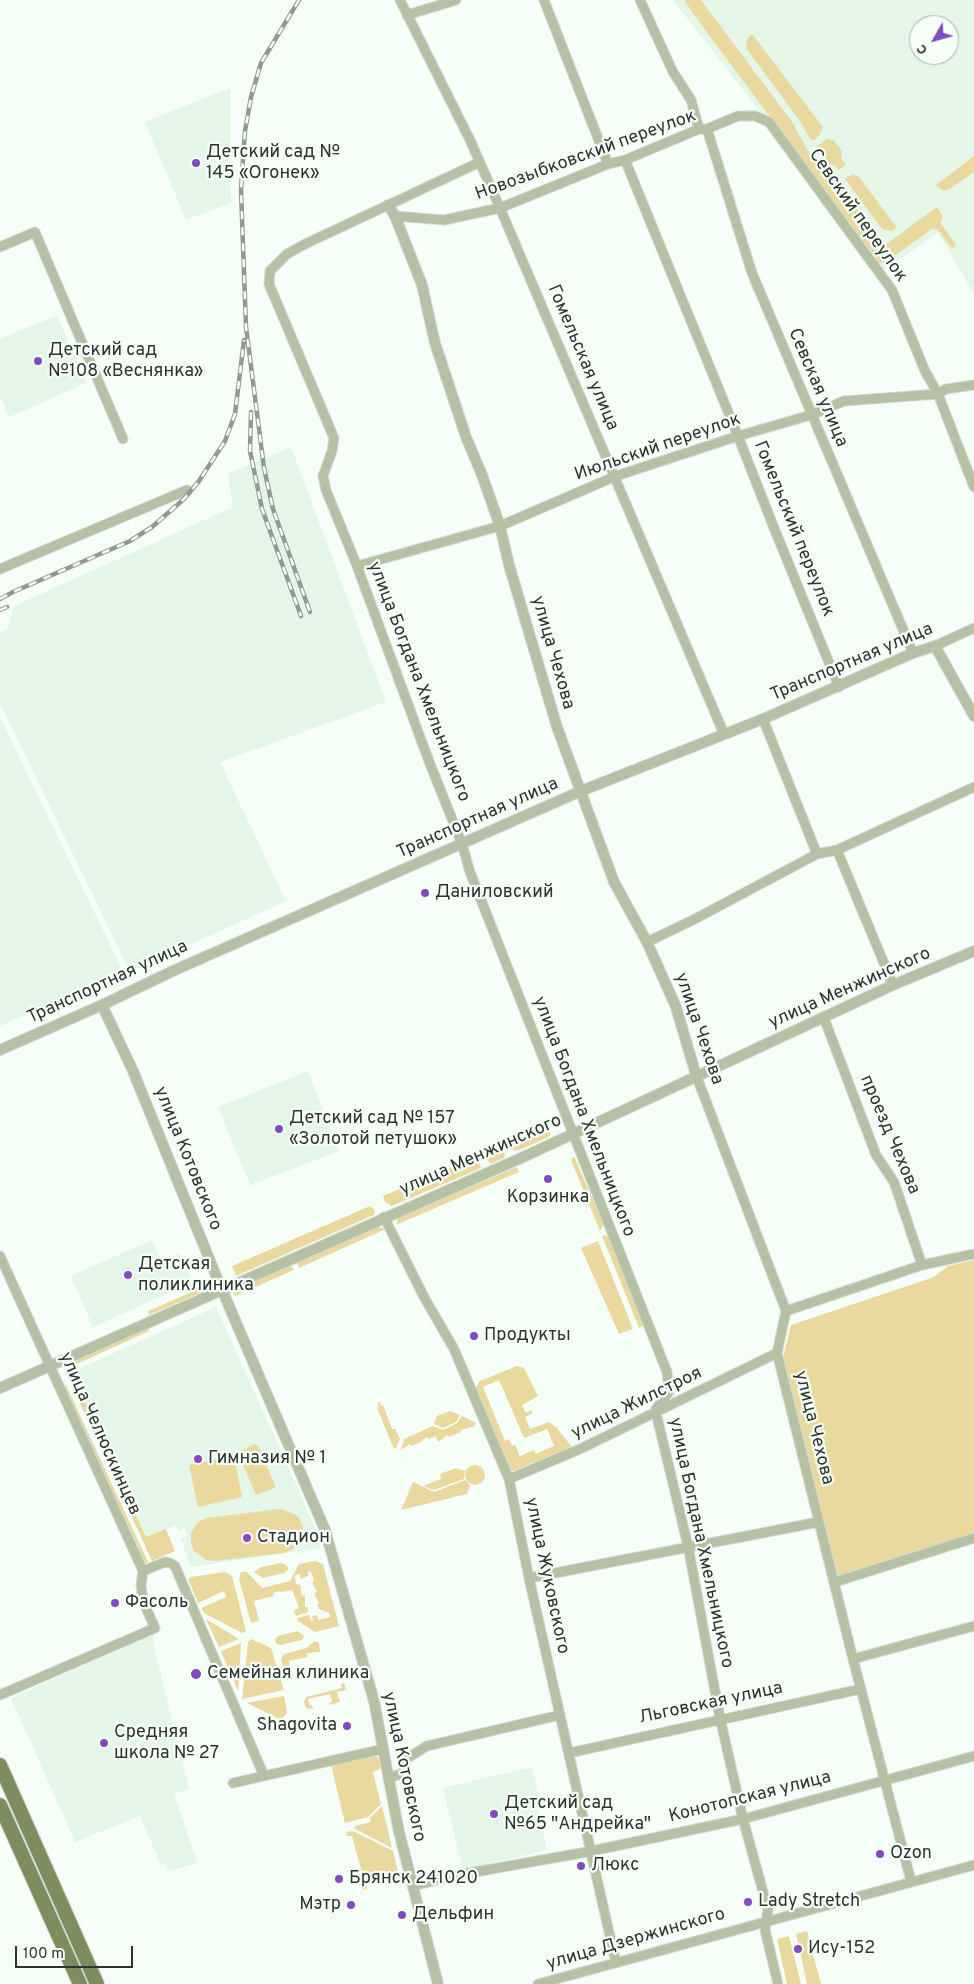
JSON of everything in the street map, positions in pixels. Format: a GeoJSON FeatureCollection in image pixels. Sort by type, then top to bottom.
{"type":"FeatureCollection","features":[{"type":"Feature","properties":{"kind":"main road"},"geometry":{"type":"LineString","coordinates":[[0,1765],[97,1984]]}},
{"type":"Feature","properties":{"kind":"main road"},"geometry":{"type":"LineString","coordinates":[[0,1805],[80,1984]]}},
{"type":"Feature","properties":{"kind":"street","name":"Гомельская улица"},"geometry":{"type":"LineString","coordinates":[[400,0],[480,162],[571,378],[616,476],[724,734]]}},
{"type":"Feature","properties":{"kind":"street"},"geometry":{"type":"LineString","coordinates":[[407,15],[456,0]]}},
{"type":"Feature","properties":{"kind":"street"},"geometry":{"type":"LineString","coordinates":[[544,0],[608,164]]}},
{"type":"Feature","properties":{"kind":"street","name":"Севская улица"},"geometry":{"type":"LineString","coordinates":[[640,0],[673,72],[691,100],[703,129],[752,273],[913,653]]}},
{"type":"Feature","properties":{"kind":"street","name":"Новозыбковский переулок"},"geometry":{"type":"LineString","coordinates":[[395,216],[444,220],[500,208],[608,164],[625,160],[738,116],[755,116]]}},
{"type":"Feature","properties":{"kind":"street","name":"Севский переулок"},"geometry":{"type":"LineString","coordinates":[[755,116],[770,122],[892,290],[925,372],[938,394],[974,487]]}},
{"type":"Feature","properties":{"kind":"street","name":"Гомельский переулок"},"geometry":{"type":"LineString","coordinates":[[625,160],[839,687]]}},
{"type":"Feature","properties":{"kind":"street"},"geometry":{"type":"LineString","coordinates":[[388,205],[480,162]]}},
{"type":"Feature","properties":{"kind":"street","name":"улица Чехова"},"geometry":{"type":"LineString","coordinates":[[388,205],[395,216],[422,285],[435,343],[466,438],[482,475],[500,526],[509,565],[557,727],[614,882],[647,942],[676,1007],[696,1076],[786,1311],[777,1353],[853,1659],[912,1880]]}},
{"type":"Feature","properties":{"kind":"street","name":"улица Богдана Хмельницкого"},"geometry":{"type":"LineString","coordinates":[[388,205],[287,254],[270,271],[269,284],[334,438],[324,476],[326,490],[357,566],[430,764],[462,844],[470,872],[667,1372],[669,1392],[656,1409],[656,1413],[688,1546],[720,1718],[743,1819],[768,1910],[765,1930],[778,1984]]}},
{"type":"Feature","properties":{"kind":"street"},"geometry":{"type":"LineString","coordinates":[[0,247],[35,232],[123,439]]}},
{"type":"Feature","properties":{"kind":"street","name":"Июльский переулок"},"geometry":{"type":"LineString","coordinates":[[357,566],[500,526],[616,476],[738,436],[811,415],[844,401],[938,394],[946,389],[974,385]]}},
{"type":"Feature","properties":{"kind":"street"},"geometry":{"type":"LineString","coordinates":[[0,569],[187,490]]}},
{"type":"Feature","properties":{"kind":"street","name":"Транспортная улица"},"geometry":{"type":"LineString","coordinates":[[0,1050],[175,970],[581,791],[762,719],[974,628]]}},
{"type":"Feature","properties":{"kind":"street"},"geometry":{"type":"LineString","coordinates":[[934,646],[974,716]]}},
{"type":"Feature","properties":{"kind":"street"},"geometry":{"type":"LineString","coordinates":[[762,719],[817,854]]}},
{"type":"Feature","properties":{"kind":"street"},"geometry":{"type":"LineString","coordinates":[[647,942],[693,920],[817,854],[837,850],[974,787]]}},
{"type":"Feature","properties":{"kind":"street"},"geometry":{"type":"LineString","coordinates":[[837,850],[894,985]]}},
{"type":"Feature","properties":{"kind":"street","name":"улица Менжинского"},"geometry":{"type":"LineString","coordinates":[[0,1388],[572,1134],[894,985],[974,951]]}},
{"type":"Feature","properties":{"kind":"street","name":"улица Котовского"},"geometry":{"type":"LineString","coordinates":[[102,1005],[133,1071],[222,1289],[322,1522],[374,1701],[399,1832],[438,1984]]}},
{"type":"Feature","properties":{"kind":"street","name":"проезд Чехова"},"geometry":{"type":"LineString","coordinates":[[824,1018],[876,1155],[894,1182],[922,1266]]}},
{"type":"Feature","properties":{"kind":"street","name":"улица Жуковского"},"geometry":{"type":"LineString","coordinates":[[384,1217],[424,1297],[454,1349],[509,1479],[529,1578],[616,1962]]}},
{"type":"Feature","properties":{"kind":"street"},"geometry":{"type":"LineString","coordinates":[[786,1311],[922,1266],[974,1254]]}},
{"type":"Feature","properties":{"kind":"street","name":"улица Челюскинцев"},"geometry":{"type":"LineString","coordinates":[[0,1256],[143,1571],[141,1585],[143,1601],[155,1628],[0,1695]]}},
{"type":"Feature","properties":{"kind":"street","name":"улица Жилстроя"},"geometry":{"type":"LineString","coordinates":[[509,1479],[580,1450],[777,1353]]}},
{"type":"Feature","properties":{"kind":"street"},"geometry":{"type":"LineString","coordinates":[[529,1578],[819,1522]]}},
{"type":"Feature","properties":{"kind":"street"},"geometry":{"type":"LineString","coordinates":[[835,1582],[974,1538]]}},
{"type":"Feature","properties":{"kind":"street"},"geometry":{"type":"LineString","coordinates":[[143,1571],[165,1562],[170,1562],[174,1566],[264,1776]]}},
{"type":"Feature","properties":{"kind":"street"},"geometry":{"type":"LineString","coordinates":[[853,1659],[974,1626]]}},
{"type":"Feature","properties":{"kind":"street","name":"Льговская улица"},"geometry":{"type":"LineString","coordinates":[[569,1753],[720,1718],[861,1689]]}},
{"type":"Feature","properties":{"kind":"street"},"geometry":{"type":"LineString","coordinates":[[388,1777],[403,1774],[406,1759],[427,1746],[560,1715]]}},
{"type":"Feature","properties":{"kind":"street"},"geometry":{"type":"LineString","coordinates":[[233,1783],[383,1749]]}},
{"type":"Feature","properties":{"kind":"street","name":"Конотопская улица"},"geometry":{"type":"LineString","coordinates":[[414,1886],[447,1877],[591,1851],[743,1819],[974,1756]]}},
{"type":"Feature","properties":{"kind":"street","name":"улица Дзержинского"},"geometry":{"type":"LineString","coordinates":[[538,1984],[767,1920],[820,1908],[912,1880],[974,1865]]}},
{"type":"Feature","properties":{"kind":"shaded area"},"geometry":{"type":"Polygon","coordinates":[[[673,0],[974,0],[974,294],[938,233],[883,270],[673,0]]]}},
{"type":"Feature","properties":{"kind":"shaded area"},"geometry":{"type":"Polygon","coordinates":[[[684,0],[701,0],[792,122],[812,158],[831,181],[841,187],[885,245],[937,207],[943,216],[940,222],[956,245],[952,249],[938,230],[932,229],[886,262],[879,263],[684,0]]]}},
{"type":"Feature","properties":{"kind":"shaded area"},"geometry":{"type":"Polygon","coordinates":[[[752,34],[823,127],[815,140],[811,140],[798,118],[746,48],[747,39],[752,34]]]}},
{"type":"Feature","properties":{"kind":"shaded area","name":"Детский сад № 145 «Огонек»"},"geometry":{"type":"Polygon","coordinates":[[[230,88],[231,203],[186,220],[145,122],[230,88]]]}},
{"type":"Feature","properties":{"kind":"shaded area"},"geometry":{"type":"Polygon","coordinates":[[[827,139],[833,140],[842,151],[841,159],[846,165],[839,170],[836,166],[827,163],[817,151],[818,145],[827,139]]]}},
{"type":"Feature","properties":{"kind":"shaded area"},"geometry":{"type":"Polygon","coordinates":[[[974,156],[974,172],[950,189],[944,191],[936,185],[974,156]]]}},
{"type":"Feature","properties":{"kind":"shaded area"},"geometry":{"type":"Polygon","coordinates":[[[853,174],[859,177],[897,228],[892,231],[882,229],[845,179],[853,174]]]}},
{"type":"Feature","properties":{"kind":"shaded area","name":"Детский сад №108 «Веснянка»"},"geometry":{"type":"Polygon","coordinates":[[[57,315],[86,383],[9,417],[0,396],[0,339],[57,315]]]}},
{"type":"Feature","properties":{"kind":"shaded area"},"geometry":{"type":"Polygon","coordinates":[[[291,447],[386,702],[220,762],[286,901],[130,972],[0,703],[0,633],[8,629],[14,606],[233,507],[228,474],[291,447]]]}},
{"type":"Feature","properties":{"kind":"shaded area"},"geometry":{"type":"Polygon","coordinates":[[[0,717],[123,972],[0,1026],[0,717]]]}},
{"type":"Feature","properties":{"kind":"shaded area","name":"Детский сад № 157 «Золотой петушок»"},"geometry":{"type":"Polygon","coordinates":[[[308,1071],[339,1151],[250,1185],[218,1107],[308,1071]]]}},
{"type":"Feature","properties":{"kind":"shaded area"},"geometry":{"type":"Polygon","coordinates":[[[536,1132],[550,1132],[550,1135],[517,1151],[513,1150],[510,1143],[536,1132]]]}},
{"type":"Feature","properties":{"kind":"shaded area"},"geometry":{"type":"Polygon","coordinates":[[[502,1145],[504,1158],[490,1164],[486,1157],[478,1160],[481,1168],[392,1206],[385,1202],[383,1196],[502,1145]]]}},
{"type":"Feature","properties":{"kind":"shaded area"},"geometry":{"type":"Polygon","coordinates":[[[574,1156],[604,1225],[600,1231],[571,1160],[574,1156]]]}},
{"type":"Feature","properties":{"kind":"shaded area"},"geometry":{"type":"Polygon","coordinates":[[[517,1167],[519,1172],[396,1225],[398,1218],[517,1167]]]}},
{"type":"Feature","properties":{"kind":"shaded area"},"geometry":{"type":"Polygon","coordinates":[[[370,1206],[375,1210],[374,1215],[236,1276],[232,1266],[370,1206]]]}},
{"type":"Feature","properties":{"kind":"shaded area"},"geometry":{"type":"Polygon","coordinates":[[[377,1227],[386,1229],[299,1268],[297,1262],[377,1227]]]}},
{"type":"Feature","properties":{"kind":"shaded area"},"geometry":{"type":"Polygon","coordinates":[[[606,1235],[610,1239],[645,1325],[639,1328],[602,1236],[606,1235]]]}},
{"type":"Feature","properties":{"kind":"shaded area"},"geometry":{"type":"Polygon","coordinates":[[[152,1240],[161,1261],[180,1253],[193,1282],[93,1327],[71,1276],[152,1240]]]}},
{"type":"Feature","properties":{"kind":"shaded area"},"geometry":{"type":"Polygon","coordinates":[[[598,1241],[633,1329],[619,1334],[581,1248],[598,1241]]]}},
{"type":"Feature","properties":{"kind":"shaded area"},"geometry":{"type":"Polygon","coordinates":[[[974,1260],[974,1534],[836,1579],[783,1357],[791,1325],[934,1277],[948,1266],[974,1260]]]}},
{"type":"Feature","properties":{"kind":"shaded area"},"geometry":{"type":"Polygon","coordinates":[[[291,1265],[294,1270],[235,1296],[232,1291],[291,1265]]]}},
{"type":"Feature","properties":{"kind":"shaded area"},"geometry":{"type":"Polygon","coordinates":[[[206,1286],[207,1290],[149,1315],[148,1311],[206,1286]]]}},
{"type":"Feature","properties":{"kind":"shaded area","name":"Гимназия № 1"},"geometry":{"type":"Polygon","coordinates":[[[216,1307],[309,1513],[322,1548],[190,1567],[181,1539],[187,1535],[184,1528],[178,1531],[176,1525],[146,1537],[82,1399],[72,1372],[216,1307]]]}},
{"type":"Feature","properties":{"kind":"shaded area"},"geometry":{"type":"Polygon","coordinates":[[[148,1328],[149,1331],[66,1369],[64,1365],[148,1328]]]}},
{"type":"Feature","properties":{"kind":"shaded area"},"geometry":{"type":"Polygon","coordinates":[[[517,1366],[524,1368],[538,1396],[522,1405],[526,1413],[531,1410],[533,1413],[525,1417],[530,1429],[549,1422],[557,1428],[572,1447],[513,1471],[509,1467],[475,1388],[480,1381],[517,1366]],[[499,1380],[483,1387],[505,1441],[509,1439],[512,1446],[515,1445],[520,1456],[534,1450],[536,1454],[554,1446],[547,1429],[524,1438],[499,1380]]]}},
{"type":"Feature","properties":{"kind":"shaded area"},"geometry":{"type":"Polygon","coordinates":[[[76,1382],[146,1537],[166,1529],[175,1551],[152,1561],[71,1384],[76,1382]]]}},
{"type":"Feature","properties":{"kind":"shaded area"},"geometry":{"type":"Polygon","coordinates":[[[66,1385],[148,1562],[146,1563],[142,1559],[138,1546],[63,1387],[66,1385]]]}},
{"type":"Feature","properties":{"kind":"shaded area"},"geometry":{"type":"Polygon","coordinates":[[[380,1402],[381,1406],[383,1405],[392,1429],[395,1429],[400,1439],[394,1449],[377,1408],[379,1407],[377,1403],[380,1402]]]}},
{"type":"Feature","properties":{"kind":"shaded area"},"geometry":{"type":"Polygon","coordinates":[[[450,1411],[460,1415],[456,1422],[443,1428],[434,1424],[437,1416],[450,1411]]]}},
{"type":"Feature","properties":{"kind":"shaded area"},"geometry":{"type":"Polygon","coordinates":[[[462,1416],[476,1423],[473,1427],[460,1430],[461,1432],[449,1437],[448,1435],[438,1442],[436,1436],[429,1439],[428,1437],[411,1446],[410,1444],[401,1450],[404,1439],[433,1426],[443,1430],[457,1423],[462,1416]]]}},
{"type":"Feature","properties":{"kind":"shaded area"},"geometry":{"type":"Polygon","coordinates":[[[254,1444],[258,1446],[275,1486],[275,1488],[256,1495],[238,1453],[254,1444]]]}},
{"type":"Feature","properties":{"kind":"shaded area"},"geometry":{"type":"Polygon","coordinates":[[[234,1456],[242,1497],[198,1507],[189,1465],[234,1456]]]}},
{"type":"Feature","properties":{"kind":"shaded area"},"geometry":{"type":"Polygon","coordinates":[[[471,1465],[479,1465],[485,1471],[485,1479],[479,1485],[471,1485],[465,1479],[465,1471],[471,1465]]]}},
{"type":"Feature","properties":{"kind":"shaded area"},"geometry":{"type":"Polygon","coordinates":[[[456,1468],[465,1471],[464,1479],[434,1490],[423,1486],[441,1479],[440,1474],[456,1468]]]}},
{"type":"Feature","properties":{"kind":"shaded area"},"geometry":{"type":"Polygon","coordinates":[[[465,1480],[470,1485],[467,1494],[401,1510],[413,1482],[434,1492],[465,1480]]]}},
{"type":"Feature","properties":{"kind":"shaded area","name":"Стадион"},"geometry":{"type":"Polygon","coordinates":[[[280,1509],[294,1514],[299,1518],[303,1526],[301,1540],[293,1549],[284,1553],[215,1561],[206,1560],[194,1551],[191,1543],[191,1533],[198,1522],[207,1518],[280,1509]]]}},
{"type":"Feature","properties":{"kind":"shaded area"},"geometry":{"type":"Polygon","coordinates":[[[315,1561],[323,1564],[339,1626],[315,1632],[298,1621],[297,1618],[309,1615],[311,1621],[313,1621],[312,1616],[317,1615],[318,1620],[330,1617],[329,1613],[319,1609],[317,1605],[319,1603],[314,1593],[317,1592],[312,1582],[314,1580],[311,1572],[308,1571],[308,1576],[301,1579],[300,1574],[295,1575],[296,1584],[300,1585],[302,1596],[305,1595],[305,1607],[308,1607],[308,1612],[296,1616],[294,1610],[299,1608],[292,1590],[280,1591],[273,1593],[274,1596],[254,1601],[259,1621],[251,1623],[239,1579],[241,1572],[247,1572],[262,1588],[290,1581],[299,1564],[315,1561]]]}},
{"type":"Feature","properties":{"kind":"shaded area"},"geometry":{"type":"Polygon","coordinates":[[[281,1563],[288,1567],[288,1570],[284,1573],[263,1578],[254,1572],[261,1567],[281,1563]]]}},
{"type":"Feature","properties":{"kind":"shaded area"},"geometry":{"type":"Polygon","coordinates":[[[225,1572],[232,1576],[246,1631],[242,1633],[204,1613],[201,1608],[226,1597],[224,1591],[198,1603],[188,1579],[225,1572]]]}},
{"type":"Feature","properties":{"kind":"shaded area"},"geometry":{"type":"Polygon","coordinates":[[[206,1619],[239,1639],[219,1647],[206,1619]]]}},
{"type":"Feature","properties":{"kind":"shaded area"},"geometry":{"type":"Polygon","coordinates":[[[297,1631],[304,1636],[302,1640],[281,1645],[276,1644],[275,1639],[278,1636],[297,1631]]]}},
{"type":"Feature","properties":{"kind":"shaded area","name":"Средняя школа № 27"},"geometry":{"type":"Polygon","coordinates":[[[153,1634],[155,1651],[189,1789],[174,1794],[197,1863],[168,1871],[165,1864],[161,1865],[140,1816],[75,1842],[11,1698],[153,1634]]]}},
{"type":"Feature","properties":{"kind":"shaded area"},"geometry":{"type":"Polygon","coordinates":[[[251,1639],[271,1648],[284,1690],[242,1699],[248,1642],[251,1639]]]}},
{"type":"Feature","properties":{"kind":"shaded area"},"geometry":{"type":"Polygon","coordinates":[[[315,1641],[319,1643],[320,1652],[307,1653],[307,1657],[289,1661],[290,1665],[283,1667],[281,1659],[284,1654],[306,1648],[315,1641]]]}},
{"type":"Feature","properties":{"kind":"shaded area"},"geometry":{"type":"Polygon","coordinates":[[[241,1643],[238,1691],[221,1651],[241,1643]]]}},
{"type":"Feature","properties":{"kind":"shaded area"},"geometry":{"type":"Polygon","coordinates":[[[344,1683],[346,1690],[337,1692],[340,1702],[330,1705],[329,1703],[332,1702],[330,1694],[308,1699],[313,1709],[306,1708],[304,1702],[306,1697],[342,1688],[341,1684],[344,1683]]]}},
{"type":"Feature","properties":{"kind":"shaded area"},"geometry":{"type":"Polygon","coordinates":[[[284,1696],[287,1713],[281,1720],[247,1703],[284,1696]]]}},
{"type":"Feature","properties":{"kind":"shaded area"},"geometry":{"type":"Polygon","coordinates":[[[375,1756],[380,1759],[381,1765],[380,1769],[373,1772],[381,1804],[368,1817],[345,1823],[331,1765],[375,1756]]]}},
{"type":"Feature","properties":{"kind":"shaded area","name":"Детский сад №65 \"Андрейка\""},"geometry":{"type":"Polygon","coordinates":[[[532,1767],[540,1801],[536,1802],[547,1850],[463,1870],[443,1788],[532,1767]]]}},
{"type":"Feature","properties":{"kind":"shaded area"},"geometry":{"type":"Polygon","coordinates":[[[382,1806],[392,1848],[355,1829],[355,1826],[371,1822],[370,1818],[382,1806]]]}},
{"type":"Feature","properties":{"kind":"shaded area"},"geometry":{"type":"Polygon","coordinates":[[[353,1831],[393,1851],[399,1876],[366,1883],[367,1889],[362,1890],[358,1875],[362,1873],[352,1836],[347,1836],[346,1832],[353,1831]]]}},
{"type":"Feature","properties":{"kind":"shaded area"},"geometry":{"type":"Polygon","coordinates":[[[807,1931],[821,1984],[807,1984],[796,1934],[807,1931]]]}},
{"type":"Feature","properties":{"kind":"shaded area"},"geometry":{"type":"Polygon","coordinates":[[[789,1936],[801,1984],[787,1984],[777,1939],[789,1936]]]}},
{"type":"Feature","properties":{"kind":"railway"},"geometry":{"type":"LineString","coordinates":[[299,0],[261,63],[251,97],[245,131],[241,190],[246,327],[264,468],[273,509],[310,612]]}},
{"type":"Feature","properties":{"kind":"railway"},"geometry":{"type":"LineString","coordinates":[[0,599],[130,541],[152,527],[184,499],[199,481],[225,441],[235,414],[244,340]]}},
{"type":"Feature","properties":{"kind":"railway"},"geometry":{"type":"LineString","coordinates":[[251,412],[250,451],[262,509],[301,616]]}},
{"type":"Feature","properties":{"kind":"railway"},"geometry":{"type":"LineString","coordinates":[[0,610],[7,607]]}},
{"type":"Feature","properties":{"kind":"place","name":"Детский сад № 145 «Огонек»"},"geometry":{"type":"Point","coordinates":[196,163]}},
{"type":"Feature","properties":{"kind":"place","name":"Детский сад №108 «Веснянка»"},"geometry":{"type":"Point","coordinates":[38,361]}},
{"type":"Feature","properties":{"kind":"place","name":"Даниловский"},"geometry":{"type":"Point","coordinates":[425,893]}},
{"type":"Feature","properties":{"kind":"place","name":"Детский сад № 157 «Золотой петушок»"},"geometry":{"type":"Point","coordinates":[279,1129]}},
{"type":"Feature","properties":{"kind":"place","name":"Корзинка"},"geometry":{"type":"Point","coordinates":[548,1179]}},
{"type":"Feature","properties":{"kind":"place","name":"Детская поликлиника"},"geometry":{"type":"Point","coordinates":[128,1275]}},
{"type":"Feature","properties":{"kind":"place","name":"Продукты"},"geometry":{"type":"Point","coordinates":[474,1336]}},
{"type":"Feature","properties":{"kind":"place","name":"Гимназия № 1"},"geometry":{"type":"Point","coordinates":[198,1459]}},
{"type":"Feature","properties":{"kind":"place","name":"Стадион"},"geometry":{"type":"Point","coordinates":[247,1538]}},
{"type":"Feature","properties":{"kind":"place","name":"Фасоль"},"geometry":{"type":"Point","coordinates":[115,1603]}},
{"type":"Feature","properties":{"kind":"place","name":"Семейная клиника"},"geometry":{"type":"Point","coordinates":[196,1674]}},
{"type":"Feature","properties":{"kind":"place","name":"Shagovita"},"geometry":{"type":"Point","coordinates":[347,1726]}},
{"type":"Feature","properties":{"kind":"place","name":"Средняя школа № 27"},"geometry":{"type":"Point","coordinates":[104,1743]}},
{"type":"Feature","properties":{"kind":"place","name":"Детский сад №65 \"Андрейка\""},"geometry":{"type":"Point","coordinates":[494,1814]}},
{"type":"Feature","properties":{"kind":"place","name":"Ozon"},"geometry":{"type":"Point","coordinates":[880,1854]}},
{"type":"Feature","properties":{"kind":"place","name":"Люкс"},"geometry":{"type":"Point","coordinates":[581,1866]}},
{"type":"Feature","properties":{"kind":"place","name":"Брянск 241020"},"geometry":{"type":"Point","coordinates":[339,1879]}},
{"type":"Feature","properties":{"kind":"place","name":"Lady Stretch"},"geometry":{"type":"Point","coordinates":[748,1902]}},
{"type":"Feature","properties":{"kind":"place","name":"Мэтр"},"geometry":{"type":"Point","coordinates":[351,1905]}},
{"type":"Feature","properties":{"kind":"place","name":"Дельфин"},"geometry":{"type":"Point","coordinates":[402,1915]}},
{"type":"Feature","properties":{"kind":"place","name":"Ису-152"},"geometry":{"type":"Point","coordinates":[798,1949]}}]}
